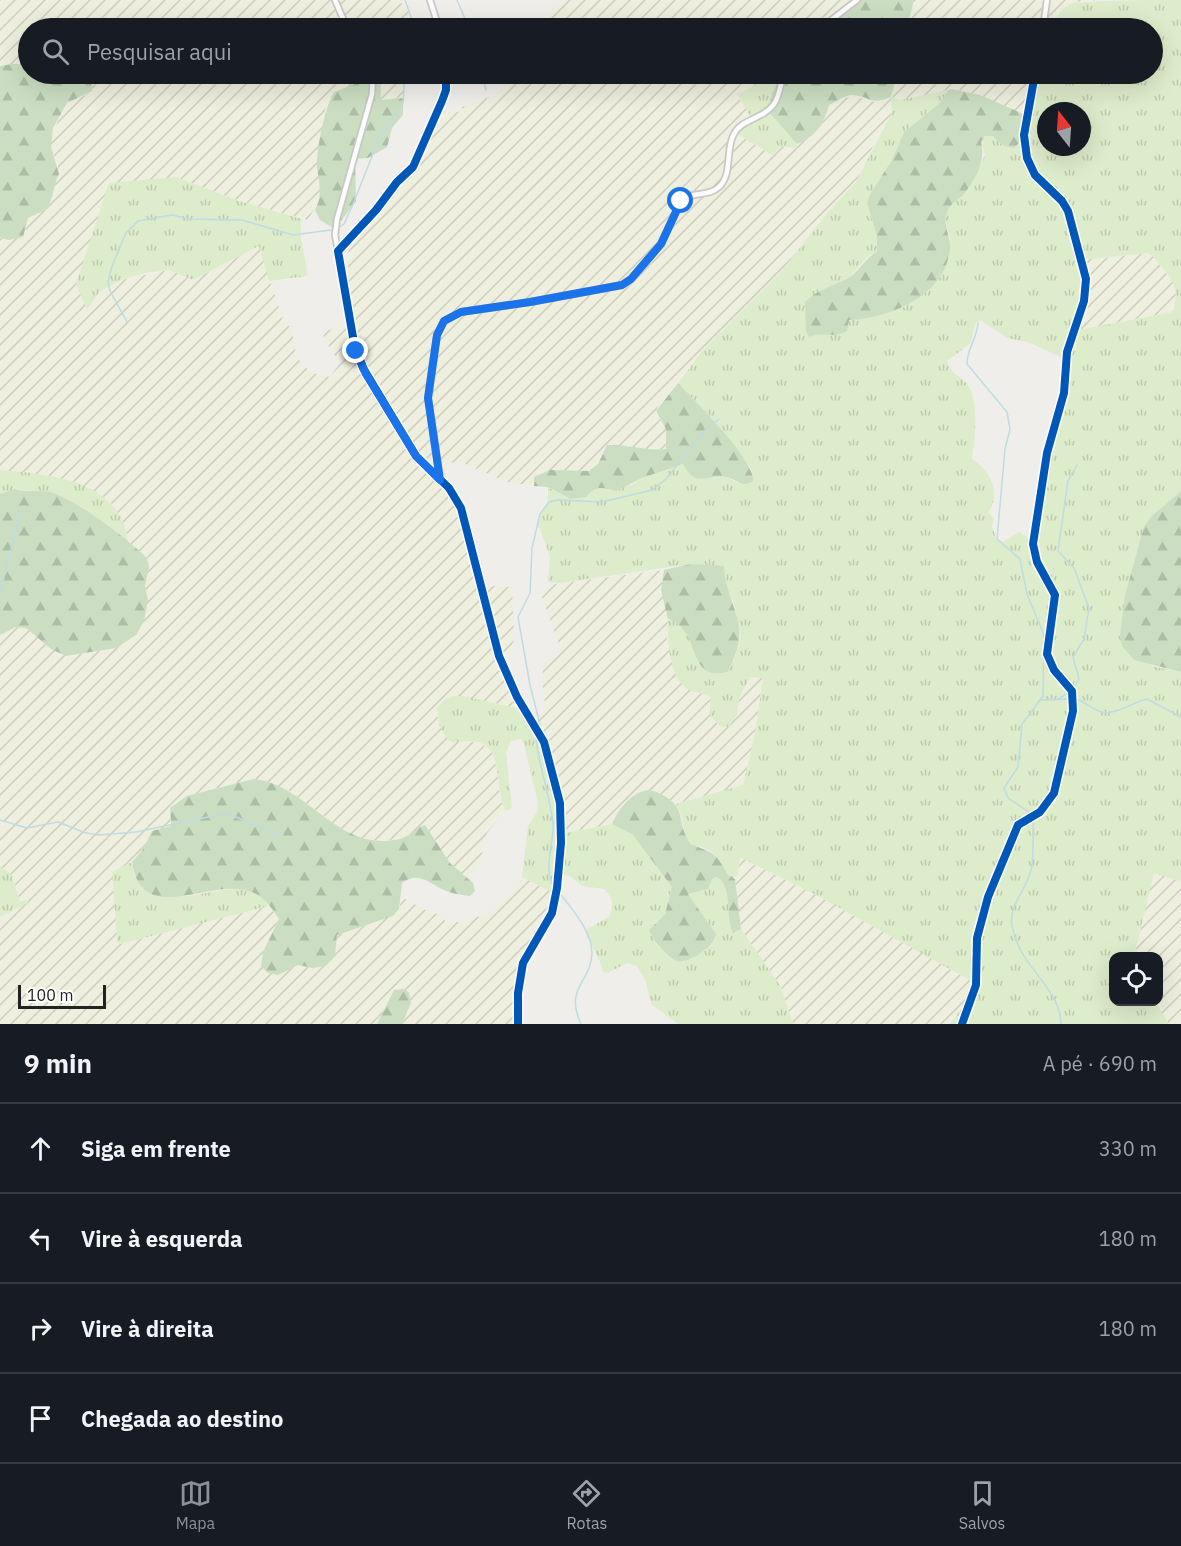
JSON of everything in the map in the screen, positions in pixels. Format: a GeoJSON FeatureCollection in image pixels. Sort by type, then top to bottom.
{"type":"FeatureCollection","features":[{"type":"Feature","properties":{"kind":"street"},"geometry":{"type":"LineString","coordinates":[[335,0],[343,18]]}},
{"type":"Feature","properties":{"kind":"street"},"geometry":{"type":"LineString","coordinates":[[430,0],[436,18]]}},
{"type":"Feature","properties":{"kind":"street"},"geometry":{"type":"LineString","coordinates":[[834,18],[857,0]]}},
{"type":"Feature","properties":{"kind":"street"},"geometry":{"type":"LineString","coordinates":[[1044,18],[1047,0]]}},
{"type":"Feature","properties":{"kind":"street"},"geometry":{"type":"LineString","coordinates":[[372,84],[372,94],[337,219],[335,235],[354,343],[363,369],[416,456],[454,495],[464,515],[479,587],[499,656],[517,697],[544,742],[558,790],[561,843],[552,913],[523,963],[518,993],[518,1024]]}},
{"type":"Feature","properties":{"kind":"street"},"geometry":{"type":"LineString","coordinates":[[338,251],[397,182],[414,166],[442,101],[446,84]]}},
{"type":"Feature","properties":{"kind":"street"},"geometry":{"type":"LineString","coordinates":[[440,480],[428,398],[437,335],[444,321],[461,312],[530,302],[626,283],[664,239],[675,209],[681,201],[715,190],[722,185],[733,134],[741,126],[760,117],[771,108],[781,84]]}},
{"type":"Feature","properties":{"kind":"street"},"geometry":{"type":"LineString","coordinates":[[962,1024],[976,985],[978,938],[988,897],[1018,825],[1040,812],[1054,793],[1073,711],[1070,688],[1056,673],[1047,654],[1055,595],[1037,562],[1033,544],[1047,453],[1064,393],[1067,352],[1086,287],[1071,217],[1062,201],[1035,175],[1027,158],[1024,135],[1033,84]]}},
{"type":"Feature","properties":{"kind":"green space"},"geometry":{"type":"Polygon","coordinates":[[[0,0],[399,0],[411,18],[18,18],[18,65],[0,66],[0,0]]]}},
{"type":"Feature","properties":{"kind":"green space"},"geometry":{"type":"Polygon","coordinates":[[[567,0],[850,0],[831,18],[546,18],[549,13],[567,0]]]}},
{"type":"Feature","properties":{"kind":"green space"},"geometry":{"type":"Polygon","coordinates":[[[850,0],[914,0],[910,18],[831,18],[850,0]]]}},
{"type":"Feature","properties":{"kind":"green space"},"geometry":{"type":"Polygon","coordinates":[[[914,0],[1099,0],[1075,2],[1060,12],[1056,18],[910,18],[914,0]]]}},
{"type":"Feature","properties":{"kind":"green space"},"geometry":{"type":"Polygon","coordinates":[[[1181,0],[1181,491],[1144,526],[1125,595],[1151,666],[1181,672],[1181,882],[1154,873],[1135,952],[1109,952],[1109,1006],[1158,1006],[1169,1024],[950,1024],[968,999],[973,982],[820,897],[740,857],[738,876],[731,879],[714,854],[708,849],[694,845],[686,837],[676,804],[743,785],[754,739],[763,678],[750,677],[739,698],[737,714],[729,727],[720,726],[710,716],[710,696],[686,688],[676,675],[669,646],[668,619],[685,630],[698,661],[734,661],[741,637],[733,601],[727,591],[724,566],[690,564],[560,583],[548,582],[550,556],[537,522],[548,502],[548,487],[571,499],[586,497],[590,491],[600,487],[632,485],[642,478],[683,464],[699,479],[726,477],[740,484],[752,470],[715,422],[678,383],[704,349],[782,271],[823,218],[856,182],[892,112],[891,97],[901,100],[948,90],[940,103],[904,132],[892,160],[870,194],[867,203],[877,236],[877,251],[867,257],[850,277],[821,291],[806,317],[809,337],[823,332],[827,333],[848,320],[904,307],[940,277],[950,238],[945,222],[946,213],[950,205],[966,192],[982,162],[985,155],[981,142],[985,136],[993,136],[1002,145],[1022,142],[1031,84],[1163,84],[1163,18],[1056,18],[1070,4],[1181,0]],[[1148,253],[1082,260],[1085,301],[1079,315],[1078,330],[1173,312],[1176,294],[1172,281],[1153,256],[1148,253]],[[980,320],[975,324],[970,344],[947,361],[953,371],[968,385],[974,401],[975,431],[972,459],[984,469],[992,482],[994,498],[988,512],[994,519],[992,526],[996,538],[1003,542],[1019,532],[1039,544],[1046,464],[1062,403],[1065,359],[1028,342],[1007,338],[980,320]]]}},
{"type":"Feature","properties":{"kind":"green space"},"geometry":{"type":"Polygon","coordinates":[[[18,64],[18,84],[92,84],[92,91],[67,103],[53,128],[51,147],[59,174],[47,209],[28,218],[23,237],[8,240],[0,237],[0,66],[18,64]]]}},
{"type":"Feature","properties":{"kind":"green space"},"geometry":{"type":"Polygon","coordinates":[[[92,84],[355,84],[334,92],[325,110],[320,199],[308,220],[239,201],[176,177],[99,292],[121,280],[169,270],[193,280],[259,246],[283,320],[291,328],[296,354],[302,365],[313,373],[330,377],[340,363],[325,341],[322,331],[349,327],[348,238],[361,219],[411,163],[436,111],[462,112],[462,107],[495,95],[503,84],[756,84],[743,91],[739,99],[744,103],[750,116],[733,131],[772,155],[782,146],[795,148],[829,105],[840,99],[856,96],[872,102],[891,97],[894,84],[1031,84],[1026,115],[980,95],[952,89],[901,100],[880,131],[856,182],[823,218],[782,271],[704,349],[658,406],[656,411],[666,429],[666,449],[637,449],[624,445],[602,450],[598,464],[589,471],[550,470],[532,482],[534,486],[507,482],[458,461],[437,467],[448,486],[464,504],[479,585],[512,587],[514,640],[509,654],[499,657],[516,708],[463,696],[436,714],[446,736],[451,741],[480,742],[492,752],[497,769],[500,799],[506,811],[487,833],[480,862],[469,880],[450,863],[425,825],[407,837],[384,841],[360,839],[347,834],[288,790],[253,779],[187,796],[175,804],[169,814],[171,826],[153,831],[143,849],[128,865],[120,944],[269,906],[279,919],[263,952],[261,966],[278,974],[298,965],[313,968],[337,948],[337,935],[393,916],[399,909],[402,897],[425,910],[441,915],[446,922],[462,922],[489,913],[511,894],[522,877],[555,894],[530,938],[517,972],[519,1024],[402,1024],[411,1004],[390,994],[388,1005],[377,1024],[0,1024],[0,917],[11,913],[20,902],[15,884],[0,866],[0,826],[7,822],[0,819],[0,635],[16,627],[26,628],[51,649],[77,654],[116,648],[136,635],[148,600],[145,586],[149,567],[147,558],[128,542],[127,534],[110,501],[74,482],[0,470],[0,237],[15,239],[25,233],[28,218],[47,209],[51,202],[58,167],[51,147],[51,135],[67,103],[86,95],[92,84]]]}},
{"type":"Feature","properties":{"kind":"green space"},"geometry":{"type":"Polygon","coordinates":[[[355,84],[380,84],[381,100],[403,98],[403,115],[392,128],[387,147],[368,158],[355,159],[356,201],[335,229],[320,220],[315,210],[320,194],[318,150],[327,107],[334,92],[355,84]]]}},
{"type":"Feature","properties":{"kind":"green space"},"geometry":{"type":"Polygon","coordinates":[[[380,84],[404,84],[403,98],[381,100],[380,84]]]}},
{"type":"Feature","properties":{"kind":"green space"},"geometry":{"type":"Polygon","coordinates":[[[777,84],[771,94],[769,112],[797,144],[795,148],[782,146],[772,155],[733,131],[750,116],[737,94],[756,85],[777,84]]]}},
{"type":"Feature","properties":{"kind":"green space"},"geometry":{"type":"Polygon","coordinates":[[[777,84],[894,84],[891,97],[884,100],[874,101],[849,95],[829,105],[818,129],[797,144],[769,112],[771,94],[777,84]]]}},
{"type":"Feature","properties":{"kind":"green space"},"geometry":{"type":"Polygon","coordinates":[[[948,90],[980,95],[1026,115],[1026,130],[1023,138],[1013,148],[1002,145],[993,136],[985,136],[981,142],[981,162],[976,175],[965,193],[952,204],[947,212],[950,249],[946,265],[938,280],[927,292],[898,309],[881,315],[849,320],[847,331],[842,333],[809,337],[806,331],[805,302],[820,291],[850,277],[877,251],[877,236],[867,203],[870,194],[892,160],[904,132],[940,103],[948,90]]]}},
{"type":"Feature","properties":{"kind":"green space"},"geometry":{"type":"Polygon","coordinates":[[[176,177],[239,201],[302,219],[301,240],[307,276],[269,281],[259,246],[193,280],[169,270],[144,273],[121,280],[99,292],[87,310],[76,284],[109,183],[176,177]]]}},
{"type":"Feature","properties":{"kind":"green space"},"geometry":{"type":"Polygon","coordinates":[[[1148,253],[1153,256],[1177,288],[1173,312],[1078,330],[1082,260],[1148,253]]]}},
{"type":"Feature","properties":{"kind":"green space"},"geometry":{"type":"Polygon","coordinates":[[[678,383],[735,445],[751,472],[753,481],[745,484],[726,477],[696,478],[683,464],[642,478],[616,491],[596,489],[586,497],[571,499],[548,487],[534,486],[534,477],[550,470],[589,471],[598,464],[607,445],[666,449],[666,429],[656,411],[678,383]]]}},
{"type":"Feature","properties":{"kind":"green space"},"geometry":{"type":"Polygon","coordinates":[[[0,470],[60,478],[98,493],[112,505],[123,521],[128,542],[88,513],[51,493],[15,489],[0,494],[0,470]]]}},
{"type":"Feature","properties":{"kind":"green space"},"geometry":{"type":"Polygon","coordinates":[[[15,489],[48,492],[64,498],[102,521],[147,558],[149,567],[145,586],[148,600],[144,621],[136,635],[116,648],[66,656],[51,649],[26,628],[16,627],[0,635],[0,494],[15,489]]]}},
{"type":"Feature","properties":{"kind":"green space"},"geometry":{"type":"Polygon","coordinates":[[[1181,491],[1181,672],[1134,660],[1122,646],[1120,636],[1125,595],[1144,526],[1181,491]]]}},
{"type":"Feature","properties":{"kind":"green space"},"geometry":{"type":"Polygon","coordinates":[[[690,564],[724,566],[739,629],[739,642],[727,672],[714,673],[705,669],[699,663],[686,633],[679,625],[668,619],[661,590],[664,570],[690,564]]]}},
{"type":"Feature","properties":{"kind":"green space"},"geometry":{"type":"Polygon","coordinates":[[[664,570],[661,590],[668,617],[667,638],[671,652],[691,690],[710,696],[710,716],[713,720],[720,726],[737,714],[739,698],[750,677],[763,678],[754,739],[743,785],[676,804],[651,790],[624,804],[612,824],[561,834],[559,790],[555,774],[531,720],[543,712],[545,705],[542,678],[545,660],[559,655],[560,648],[541,594],[555,584],[664,570]]]}},
{"type":"Feature","properties":{"kind":"green space"},"geometry":{"type":"Polygon","coordinates":[[[453,696],[463,696],[516,708],[523,718],[531,720],[554,775],[561,834],[612,824],[632,834],[672,887],[665,914],[653,925],[665,950],[676,960],[692,958],[716,939],[716,934],[688,894],[692,891],[703,891],[712,879],[717,877],[726,888],[730,926],[733,933],[741,929],[781,987],[793,1024],[678,1024],[651,1004],[646,982],[637,966],[627,963],[608,973],[603,972],[585,930],[609,917],[612,906],[609,895],[604,889],[582,886],[570,876],[557,874],[555,894],[522,877],[528,826],[537,812],[538,803],[523,741],[520,739],[511,741],[506,752],[512,808],[506,811],[500,793],[496,763],[488,748],[477,742],[448,740],[439,724],[437,708],[443,701],[453,696]]]}},
{"type":"Feature","properties":{"kind":"green space"},"geometry":{"type":"Polygon","coordinates":[[[253,779],[271,783],[288,791],[332,823],[365,839],[383,841],[398,839],[425,825],[450,863],[473,883],[475,891],[470,896],[458,894],[446,891],[420,878],[408,879],[402,883],[399,909],[393,916],[337,935],[335,956],[326,966],[313,968],[298,965],[278,975],[268,973],[261,966],[263,952],[279,919],[261,897],[241,889],[223,889],[166,897],[151,894],[139,883],[132,862],[143,849],[152,831],[171,826],[170,808],[187,796],[253,779]]]}},
{"type":"Feature","properties":{"kind":"green space"},"geometry":{"type":"Polygon","coordinates":[[[651,790],[672,801],[677,807],[691,844],[713,854],[728,875],[735,879],[741,929],[733,933],[725,888],[717,877],[712,879],[708,889],[688,894],[716,934],[707,948],[688,960],[673,959],[657,943],[649,930],[665,914],[672,887],[632,834],[612,824],[627,801],[638,793],[651,790]]]}},
{"type":"Feature","properties":{"kind":"green space"},"geometry":{"type":"Polygon","coordinates":[[[739,857],[820,897],[973,982],[968,999],[950,1024],[793,1024],[781,987],[741,929],[735,879],[738,876],[739,857]]]}},
{"type":"Feature","properties":{"kind":"green space"},"geometry":{"type":"Polygon","coordinates":[[[132,862],[134,876],[171,894],[181,896],[239,889],[260,896],[269,906],[120,944],[117,941],[112,872],[132,862]]]}},
{"type":"Feature","properties":{"kind":"green space"},"geometry":{"type":"Polygon","coordinates":[[[0,866],[11,874],[20,902],[25,900],[28,903],[0,917],[0,866]]]}},
{"type":"Feature","properties":{"kind":"green space"},"geometry":{"type":"Polygon","coordinates":[[[1154,872],[1181,882],[1181,1020],[1178,1024],[1169,1024],[1158,1006],[1163,1006],[1163,952],[1135,952],[1154,872]]]}},
{"type":"Feature","properties":{"kind":"green space"},"geometry":{"type":"Polygon","coordinates":[[[405,989],[409,993],[411,1003],[402,1024],[377,1024],[394,990],[405,989]]]}},
{"type":"Feature","properties":{"kind":"waterway"},"geometry":{"type":"LineString","coordinates":[[405,0],[411,18]]}},
{"type":"Feature","properties":{"kind":"waterway"},"geometry":{"type":"LineString","coordinates":[[457,0],[465,18]]}},
{"type":"Feature","properties":{"kind":"waterway"},"geometry":{"type":"LineString","coordinates":[[338,228],[344,224],[380,136],[403,103],[404,84]]}},
{"type":"Feature","properties":{"kind":"waterway"},"geometry":{"type":"LineString","coordinates":[[484,84],[486,90]]}},
{"type":"Feature","properties":{"kind":"waterway"},"geometry":{"type":"LineString","coordinates":[[127,322],[110,291],[108,282],[126,233],[138,221],[172,215],[189,219],[242,220],[293,235],[331,230]]}},
{"type":"Feature","properties":{"kind":"waterway"},"geometry":{"type":"LineString","coordinates":[[978,323],[967,364],[1007,412],[1010,429],[1005,449],[997,539],[1020,559],[1027,594],[1044,635],[1043,696],[1022,724],[1018,767],[1004,788],[1008,798],[1032,814]]}},
{"type":"Feature","properties":{"kind":"waterway"},"geometry":{"type":"LineString","coordinates":[[541,728],[530,685],[518,617],[530,593],[532,548],[540,514],[549,502],[558,500],[602,502],[652,490],[666,479],[705,430],[719,419]]}},
{"type":"Feature","properties":{"kind":"waterway"},"geometry":{"type":"LineString","coordinates":[[1075,686],[1079,679],[1073,657],[1084,639],[1089,608],[1074,568],[1058,551],[1068,481],[1077,465]]}},
{"type":"Feature","properties":{"kind":"waterway"},"geometry":{"type":"LineString","coordinates":[[0,593],[20,513]]}},
{"type":"Feature","properties":{"kind":"waterway"},"geometry":{"type":"LineString","coordinates":[[1058,699],[1070,692]]}},
{"type":"Feature","properties":{"kind":"waterway"},"geometry":{"type":"LineString","coordinates":[[1041,700],[1069,699]]}},
{"type":"Feature","properties":{"kind":"waterway"},"geometry":{"type":"LineString","coordinates":[[1076,699],[1098,711],[1107,713],[1147,699],[1181,717]]}},
{"type":"Feature","properties":{"kind":"waterway"},"geometry":{"type":"LineString","coordinates":[[536,737],[553,824],[549,874],[555,889]]}},
{"type":"Feature","properties":{"kind":"waterway"},"geometry":{"type":"LineString","coordinates":[[0,820],[27,828],[58,822],[86,833],[99,835],[136,832],[227,813],[279,836]]}},
{"type":"Feature","properties":{"kind":"waterway"},"geometry":{"type":"LineString","coordinates":[[1033,819],[1031,870],[1015,904],[1012,926],[1023,954],[1054,999],[1061,1024]]}},
{"type":"Feature","properties":{"kind":"waterway"},"geometry":{"type":"LineString","coordinates":[[561,895],[581,922],[591,945],[591,963],[575,1002],[581,1024]]}},
{"type":"Feature","properties":{"kind":"cycle path"},"geometry":{"type":"LineString","coordinates":[[446,84],[442,101],[413,167],[397,182],[376,210],[338,251],[354,343],[363,368],[416,456],[449,488],[461,508],[499,656],[517,697],[544,742],[560,803],[561,843],[557,888],[552,913],[523,963],[518,993],[518,1024]]}},
{"type":"Feature","properties":{"kind":"cycle path"},"geometry":{"type":"LineString","coordinates":[[962,1024],[976,985],[977,938],[988,897],[1018,825],[1040,812],[1054,793],[1073,711],[1072,691],[1054,670],[1047,654],[1055,595],[1037,562],[1033,544],[1047,453],[1064,393],[1067,352],[1084,301],[1086,279],[1068,211],[1062,201],[1035,175],[1027,158],[1024,135],[1033,84]]}},
{"type":"Feature","properties":{"kind":"route"},"geometry":{"type":"LineString","coordinates":[[356,351],[363,369],[416,456],[440,480],[428,398],[434,348],[439,328],[444,321],[450,315],[461,312],[530,302],[626,283],[661,244],[675,209],[681,201]]}}]}
